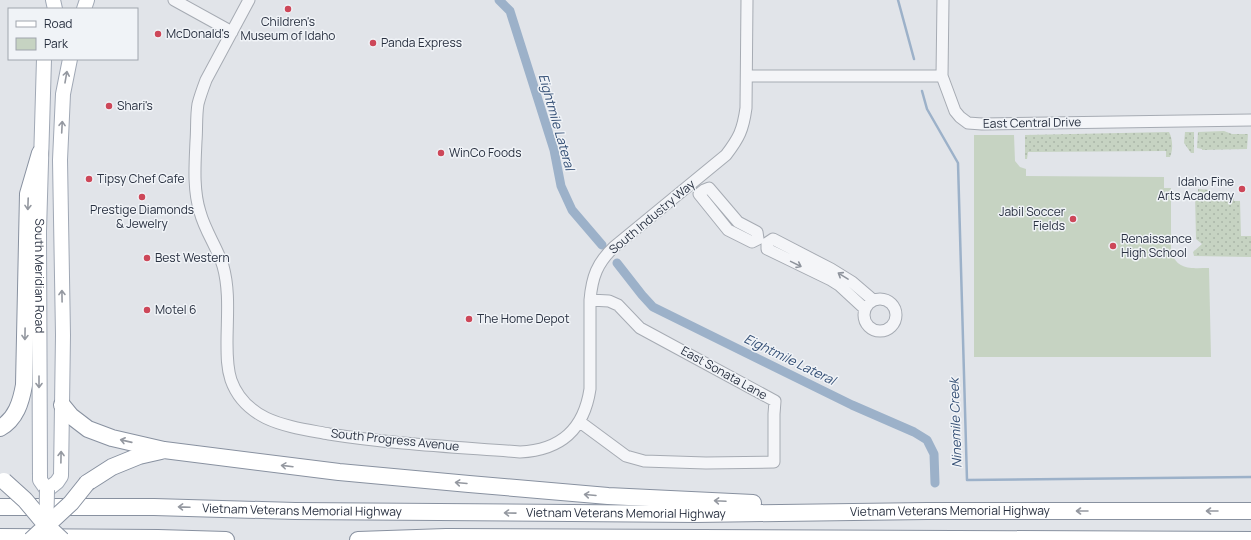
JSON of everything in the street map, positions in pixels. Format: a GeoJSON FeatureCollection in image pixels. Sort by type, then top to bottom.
{"type":"FeatureCollection","features":[{"type":"Feature","properties":{"kind":"highway"},"geometry":{"type":"LineString","coordinates":[[0,428],[16,413],[21,401],[24,385],[28,194],[40,153]]}},
{"type":"Feature","properties":{"kind":"highway"},"geometry":{"type":"LineString","coordinates":[[62,405],[71,416],[88,429],[112,438],[164,450],[339,472],[608,496],[927,511]]}},
{"type":"Feature","properties":{"kind":"highway"},"geometry":{"type":"LineString","coordinates":[[31,540],[46,533],[88,483],[112,467],[138,456],[164,450]]}},
{"type":"Feature","properties":{"kind":"highway"},"geometry":{"type":"LineString","coordinates":[[2,480],[25,500],[46,533],[62,540]]}},
{"type":"Feature","properties":{"kind":"highway","name":"Vietnam Veterans Memorial Highway"},"geometry":{"type":"LineString","coordinates":[[0,507],[154,507],[696,514],[927,511],[1251,511]]}},
{"type":"Feature","properties":{"kind":"highway"},"geometry":{"type":"LineString","coordinates":[[0,537],[226,540]]}},
{"type":"Feature","properties":{"kind":"highway","name":"Vietnam Veterans Memorial Highway"},"geometry":{"type":"LineString","coordinates":[[358,540],[446,537],[921,540],[1251,540]]}},
{"type":"Feature","properties":{"kind":"main road","name":"South Meridian Road"},"geometry":{"type":"LineString","coordinates":[[44,60],[40,153],[39,231],[40,480],[47,490],[46,533]]}},
{"type":"Feature","properties":{"kind":"main road"},"geometry":{"type":"LineString","coordinates":[[53,60],[50,135],[60,160]]}},
{"type":"Feature","properties":{"kind":"main road","name":"South Meridian Road"},"geometry":{"type":"LineString","coordinates":[[47,490],[57,482],[61,476],[63,335],[60,160],[63,94],[70,60]]}},
{"type":"Feature","properties":{"kind":"street"},"geometry":{"type":"LineString","coordinates":[[174,0],[232,32]]}},
{"type":"Feature","properties":{"kind":"street","name":"South Progress Avenue"},"geometry":{"type":"LineString","coordinates":[[249,0],[206,80],[201,94],[197,110],[195,180],[199,211],[219,256],[225,274],[227,288],[228,363],[231,380],[238,394],[249,407],[267,418],[276,422],[315,431],[391,442],[520,452]]}},
{"type":"Feature","properties":{"kind":"street","name":"South Industry Way"},"geometry":{"type":"LineString","coordinates":[[520,452],[549,447],[567,436],[580,422],[588,402],[590,389],[591,288],[595,273],[601,261],[614,247],[726,155],[736,142],[744,124],[746,108],[746,0]]}},
{"type":"Feature","properties":{"kind":"street"},"geometry":{"type":"LineString","coordinates":[[747,76],[942,76],[943,0]]}},
{"type":"Feature","properties":{"kind":"street","name":"East Central Drive"},"geometry":{"type":"LineString","coordinates":[[942,76],[955,111],[964,120],[975,124],[1251,120]]}},
{"type":"Feature","properties":{"kind":"street"},"geometry":{"type":"LineString","coordinates":[[697,179],[704,190],[709,188],[738,222],[756,232],[767,249],[831,280],[839,285],[864,309]]}},
{"type":"Feature","properties":{"kind":"street"},"geometry":{"type":"LineString","coordinates":[[763,241],[773,239],[831,269],[852,282],[873,300]]}},
{"type":"Feature","properties":{"kind":"street"},"geometry":{"type":"LineString","coordinates":[[884,299],[893,305],[895,310],[896,316],[892,325],[883,330],[873,329],[866,322],[864,309],[866,305],[873,300],[884,299]]}},
{"type":"Feature","properties":{"kind":"street","name":"East Sonata Lane"},"geometry":{"type":"LineString","coordinates":[[580,422],[626,456],[644,461],[706,463],[774,462],[775,401],[640,328],[618,305],[609,302],[590,300]]}},
{"type":"Feature","properties":{"kind":"green space"},"geometry":{"type":"Polygon","coordinates":[[[1224,131],[1232,134],[1248,134],[1247,149],[1202,150],[1197,148],[1198,132],[1224,131]]]}},
{"type":"Feature","properties":{"kind":"green space"},"geometry":{"type":"Polygon","coordinates":[[[1169,132],[1172,145],[1170,157],[1166,157],[1166,151],[1028,152],[1027,159],[1025,159],[1025,135],[1169,132]]]}},
{"type":"Feature","properties":{"kind":"green space"},"geometry":{"type":"Polygon","coordinates":[[[1185,132],[1194,132],[1194,153],[1191,153],[1184,143],[1185,132]]]}},
{"type":"Feature","properties":{"kind":"green space","name":"Jabil Soccer Fields"},"geometry":{"type":"Polygon","coordinates":[[[974,135],[1014,135],[1015,161],[1020,167],[1026,169],[1026,176],[1164,177],[1164,188],[1171,188],[1171,251],[1177,262],[1181,265],[1191,268],[1209,268],[1211,357],[974,357],[974,135]]]}},
{"type":"Feature","properties":{"kind":"green space"},"geometry":{"type":"Polygon","coordinates":[[[1198,189],[1211,190],[1212,196],[1226,196],[1227,198],[1234,198],[1234,201],[1240,201],[1241,236],[1251,236],[1251,257],[1194,256],[1193,252],[1202,244],[1196,239],[1195,193],[1198,193],[1198,189]]]}},
{"type":"Feature","properties":{"kind":"waterway","name":"Eightmile Lateral"},"geometry":{"type":"LineString","coordinates":[[499,0],[510,11],[554,150],[561,186],[572,210],[602,245]]}},
{"type":"Feature","properties":{"kind":"waterway","name":"Ninemile Creek"},"geometry":{"type":"LineString","coordinates":[[898,0],[914,59]]}},
{"type":"Feature","properties":{"kind":"waterway","name":"Ninemile Creek"},"geometry":{"type":"LineString","coordinates":[[922,91],[927,109],[958,163],[967,480],[1251,477]]}},
{"type":"Feature","properties":{"kind":"waterway","name":"Eightmile Lateral"},"geometry":{"type":"LineString","coordinates":[[617,263],[653,307],[852,405],[914,432],[927,440],[934,454],[935,483]]}},
{"type":"Feature","properties":{"kind":"place","name":"Children's Museum of Idaho"},"geometry":{"type":"Point","coordinates":[288,9]}},
{"type":"Feature","properties":{"kind":"place","name":"McDonald's"},"geometry":{"type":"Point","coordinates":[158,34]}},
{"type":"Feature","properties":{"kind":"place","name":"Panda Express"},"geometry":{"type":"Point","coordinates":[373,43]}},
{"type":"Feature","properties":{"kind":"place","name":"Shari's"},"geometry":{"type":"Point","coordinates":[109,106]}},
{"type":"Feature","properties":{"kind":"place","name":"WinCo Foods"},"geometry":{"type":"Point","coordinates":[441,153]}},
{"type":"Feature","properties":{"kind":"place","name":"Tipsy Chef Cafe"},"geometry":{"type":"Point","coordinates":[89,179]}},
{"type":"Feature","properties":{"kind":"place","name":"Idaho Fine Arts Academy"},"geometry":{"type":"Point","coordinates":[1242,189]}},
{"type":"Feature","properties":{"kind":"place","name":"Prestige Diamonds & Jewelry"},"geometry":{"type":"Point","coordinates":[142,197]}},
{"type":"Feature","properties":{"kind":"place","name":"Jabil Soccer Fields"},"geometry":{"type":"Point","coordinates":[1073,219]}},
{"type":"Feature","properties":{"kind":"place","name":"Renaissance High School"},"geometry":{"type":"Point","coordinates":[1113,246]}},
{"type":"Feature","properties":{"kind":"place","name":"Best Western"},"geometry":{"type":"Point","coordinates":[147,258]}},
{"type":"Feature","properties":{"kind":"place","name":"Motel 6"},"geometry":{"type":"Point","coordinates":[147,310]}},
{"type":"Feature","properties":{"kind":"place","name":"The Home Depot"},"geometry":{"type":"Point","coordinates":[469,319]}}]}
